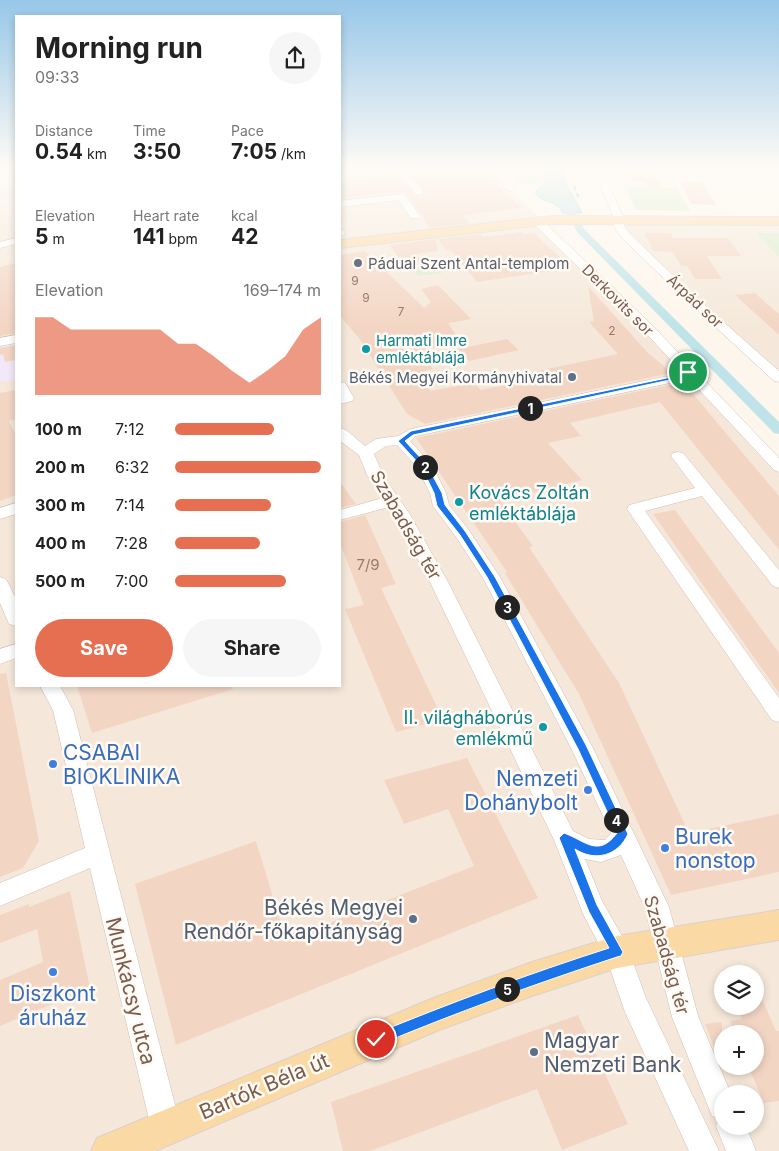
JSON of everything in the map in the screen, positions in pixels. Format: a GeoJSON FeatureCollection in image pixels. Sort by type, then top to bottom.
{"type":"FeatureCollection","features":[{"type":"Feature","properties":{"kind":"main road"},"geometry":{"type":"LineString","coordinates":[[341,244],[531,222]]}},
{"type":"Feature","properties":{"kind":"main road","name":"Bartók Béla út"},"geometry":{"type":"LineString","coordinates":[[110,1151],[436,1014],[532,979],[617,952],[779,926]]}},
{"type":"Feature","properties":{"kind":"street","name":"Derkovits sor"},"geometry":{"type":"LineString","coordinates":[[538,222],[645,325],[690,375],[779,467]]}},
{"type":"Feature","properties":{"kind":"street","name":"Árpád sor"},"geometry":{"type":"LineString","coordinates":[[618,222],[620,229],[626,236],[689,297],[779,378]]}},
{"type":"Feature","properties":{"kind":"street"},"geometry":{"type":"LineString","coordinates":[[0,245],[15,241]]}},
{"type":"Feature","properties":{"kind":"street"},"geometry":{"type":"LineString","coordinates":[[0,342],[15,339]]}},
{"type":"Feature","properties":{"kind":"street"},"geometry":{"type":"LineString","coordinates":[[762,362],[779,365]]}},
{"type":"Feature","properties":{"kind":"street"},"geometry":{"type":"LineString","coordinates":[[401,441],[411,433],[690,375]]}},
{"type":"Feature","properties":{"kind":"street"},"geometry":{"type":"LineString","coordinates":[[341,433],[347,440],[366,453]]}},
{"type":"Feature","properties":{"kind":"street","name":"Szabadság tér"},"geometry":{"type":"LineString","coordinates":[[704,1151],[634,1003],[617,952],[593,908],[564,838],[439,582],[401,513],[375,475],[366,453],[374,444],[401,441],[424,465],[438,493],[441,506],[462,533],[490,577],[582,748],[657,907],[685,1017],[714,1087]]}},
{"type":"Feature","properties":{"kind":"street"},"geometry":{"type":"LineString","coordinates":[[678,456],[779,582]]}},
{"type":"Feature","properties":{"kind":"street"},"geometry":{"type":"LineString","coordinates":[[705,490],[635,509],[779,714]]}},
{"type":"Feature","properties":{"kind":"street"},"geometry":{"type":"LineString","coordinates":[[341,515],[392,502]]}},
{"type":"Feature","properties":{"kind":"street"},"geometry":{"type":"LineString","coordinates":[[0,514],[15,508]]}},
{"type":"Feature","properties":{"kind":"street"},"geometry":{"type":"LineString","coordinates":[[0,583],[14,610]]}},
{"type":"Feature","properties":{"kind":"street"},"geometry":{"type":"LineString","coordinates":[[0,657],[15,651]]}},
{"type":"Feature","properties":{"kind":"street","name":"Munkácsy utca"},"geometry":{"type":"LineString","coordinates":[[51,687],[63,710],[166,1128]]}},
{"type":"Feature","properties":{"kind":"street"},"geometry":{"type":"LineString","coordinates":[[564,838],[584,849],[600,852],[613,847],[623,834]]}},
{"type":"Feature","properties":{"kind":"street"},"geometry":{"type":"LineString","coordinates":[[0,895],[98,854]]}},
{"type":"Feature","properties":{"kind":"street"},"geometry":{"type":"LineString","coordinates":[[735,1135],[741,1151]]}},
{"type":"Feature","properties":{"kind":"shaded area"},"geometry":{"type":"Polygon","coordinates":[[[0,222],[15,222],[15,687],[341,687],[341,222],[543,222],[688,372],[779,473],[779,1151],[0,1151],[0,222]]]}},
{"type":"Feature","properties":{"kind":"shaded area"},"geometry":{"type":"Polygon","coordinates":[[[619,222],[779,222],[779,379],[625,239],[619,222]]]}},
{"type":"Feature","properties":{"kind":"shaded area"},"geometry":{"type":"Polygon","coordinates":[[[15,341],[15,380],[0,382],[0,344],[15,341]]]}},
{"type":"Feature","properties":{"kind":"green space"},"geometry":{"type":"Polygon","coordinates":[[[756,233],[779,233],[779,257],[756,233]]]}},
{"type":"Feature","properties":{"kind":"green space"},"geometry":{"type":"Polygon","coordinates":[[[446,263],[453,271],[419,276],[412,269],[446,263]]]}},
{"type":"Feature","properties":{"kind":"building"},"geometry":{"type":"Polygon","coordinates":[[[425,222],[470,223],[430,228],[425,222]]]}},
{"type":"Feature","properties":{"kind":"building"},"geometry":{"type":"Polygon","coordinates":[[[522,232],[524,234],[534,233],[571,268],[477,282],[450,249],[446,250],[438,239],[480,234],[483,237],[522,232]]]}},
{"type":"Feature","properties":{"kind":"building"},"geometry":{"type":"Polygon","coordinates":[[[645,233],[671,233],[673,238],[728,238],[741,256],[707,256],[722,279],[695,279],[687,266],[681,266],[673,252],[653,251],[645,233]]]}},
{"type":"Feature","properties":{"kind":"building"},"geometry":{"type":"Polygon","coordinates":[[[436,239],[437,251],[416,254],[423,262],[404,265],[390,245],[436,239]]]}},
{"type":"Feature","properties":{"kind":"building"},"geometry":{"type":"Polygon","coordinates":[[[365,251],[424,308],[431,302],[421,289],[438,285],[471,319],[448,323],[462,344],[419,350],[433,369],[426,370],[430,391],[474,383],[481,390],[525,381],[519,375],[618,354],[589,322],[594,321],[588,286],[647,352],[672,373],[425,424],[407,414],[359,338],[341,317],[341,255],[365,251]]]}},
{"type":"Feature","properties":{"kind":"building"},"geometry":{"type":"Polygon","coordinates":[[[15,263],[15,333],[0,336],[0,267],[15,263]]]}},
{"type":"Feature","properties":{"kind":"building"},"geometry":{"type":"Polygon","coordinates":[[[755,293],[779,314],[779,335],[735,295],[755,293]]]}},
{"type":"Feature","properties":{"kind":"building"},"geometry":{"type":"Polygon","coordinates":[[[507,339],[519,350],[469,361],[458,349],[507,339]]]}},
{"type":"Feature","properties":{"kind":"building"},"geometry":{"type":"Polygon","coordinates":[[[15,345],[15,360],[5,362],[3,354],[0,355],[0,348],[15,345]]]}},
{"type":"Feature","properties":{"kind":"building"},"geometry":{"type":"Polygon","coordinates":[[[683,382],[779,496],[779,550],[660,402],[570,423],[581,436],[548,443],[582,480],[500,501],[533,546],[529,547],[619,683],[689,833],[779,814],[779,872],[671,895],[579,694],[505,573],[507,572],[416,438],[683,382]]]}},
{"type":"Feature","properties":{"kind":"building"},"geometry":{"type":"Polygon","coordinates":[[[15,390],[15,419],[9,421],[15,434],[15,495],[0,501],[0,393],[15,390]]]}},
{"type":"Feature","properties":{"kind":"building"},"geometry":{"type":"Polygon","coordinates":[[[341,483],[356,504],[341,508],[341,483]]]}},
{"type":"Feature","properties":{"kind":"building"},"geometry":{"type":"Polygon","coordinates":[[[675,510],[779,653],[779,693],[653,514],[675,510]]]}},
{"type":"Feature","properties":{"kind":"building"},"geometry":{"type":"Polygon","coordinates":[[[365,515],[396,584],[381,588],[443,720],[396,732],[345,609],[364,605],[341,546],[341,522],[365,515]]]}},
{"type":"Feature","properties":{"kind":"building"},"geometry":{"type":"Polygon","coordinates":[[[6,673],[39,841],[23,868],[0,877],[0,674],[6,673]]]}},
{"type":"Feature","properties":{"kind":"building"},"geometry":{"type":"Polygon","coordinates":[[[77,687],[232,687],[233,689],[92,733],[77,687]]]}},
{"type":"Feature","properties":{"kind":"building","name":"Békés Megyei Rendőr-főkapitányság"},"geometry":{"type":"Polygon","coordinates":[[[467,758],[538,898],[176,1045],[135,884],[256,841],[286,940],[474,866],[448,809],[404,824],[384,780],[467,758]]]}},
{"type":"Feature","properties":{"kind":"building"},"geometry":{"type":"Polygon","coordinates":[[[70,891],[90,988],[0,1026],[0,980],[43,962],[37,929],[0,943],[0,915],[29,904],[29,907],[70,891]]]}},
{"type":"Feature","properties":{"kind":"building"},"geometry":{"type":"Polygon","coordinates":[[[764,1004],[776,1031],[779,1031],[779,1101],[764,1103],[764,1085],[756,1085],[752,1075],[764,1075],[764,1025],[732,1025],[730,1021],[742,1019],[740,1015],[764,1015],[764,1004]]]}},
{"type":"Feature","properties":{"kind":"building","name":"Magyar Nemzeti Bank"},"geometry":{"type":"Polygon","coordinates":[[[578,1015],[628,1124],[562,1150],[537,1089],[370,1151],[343,1151],[331,1102],[578,1015]]]}},
{"type":"Feature","properties":{"kind":"building"},"geometry":{"type":"Polygon","coordinates":[[[722,1022],[722,1025],[714,1025],[714,1047],[705,1024],[722,1022]]]}},
{"type":"Feature","properties":{"kind":"waterway"},"geometry":{"type":"LineString","coordinates":[[575,222],[580,230],[779,430]]}},
{"type":"Feature","properties":{"kind":"place","name":"Páduai Szent Antal-templom"},"geometry":{"type":"Point","coordinates":[358,263]}},
{"type":"Feature","properties":{"kind":"place","name":"Harmati Imre emléktáblája"},"geometry":{"type":"Point","coordinates":[366,349]}},
{"type":"Feature","properties":{"kind":"place","name":"Békés Megyei Kormányhivatal"},"geometry":{"type":"Point","coordinates":[572,377]}},
{"type":"Feature","properties":{"kind":"place","name":"Kovács Zoltán emléktáblája"},"geometry":{"type":"Point","coordinates":[459,502]}},
{"type":"Feature","properties":{"kind":"place","name":"II. világháborús emlékmű"},"geometry":{"type":"Point","coordinates":[543,727]}},
{"type":"Feature","properties":{"kind":"place","name":"CSABAI BIOKLINIKA"},"geometry":{"type":"Point","coordinates":[53,764]}},
{"type":"Feature","properties":{"kind":"place","name":"Nemzeti Dohánybolt"},"geometry":{"type":"Point","coordinates":[588,790]}},
{"type":"Feature","properties":{"kind":"place","name":"Burek nonstop"},"geometry":{"type":"Point","coordinates":[665,848]}},
{"type":"Feature","properties":{"kind":"place","name":"Békés Megyei Rendőr-főkapitányság"},"geometry":{"type":"Point","coordinates":[413,919]}},
{"type":"Feature","properties":{"kind":"place","name":"Diszkont áruház"},"geometry":{"type":"Point","coordinates":[53,972]}},
{"type":"Feature","properties":{"kind":"place","name":"Magyar Nemzeti Bank"},"geometry":{"type":"Point","coordinates":[534,1052]}},
{"type":"Feature","properties":{"kind":"route"},"geometry":{"type":"LineString","coordinates":[[376,1039],[436,1014],[532,979],[617,952],[593,908],[564,838],[584,849],[600,852],[613,847],[623,834],[582,748],[490,577],[462,533],[441,506],[438,493],[424,465],[401,441],[411,433],[690,375],[688,372]]}}]}
